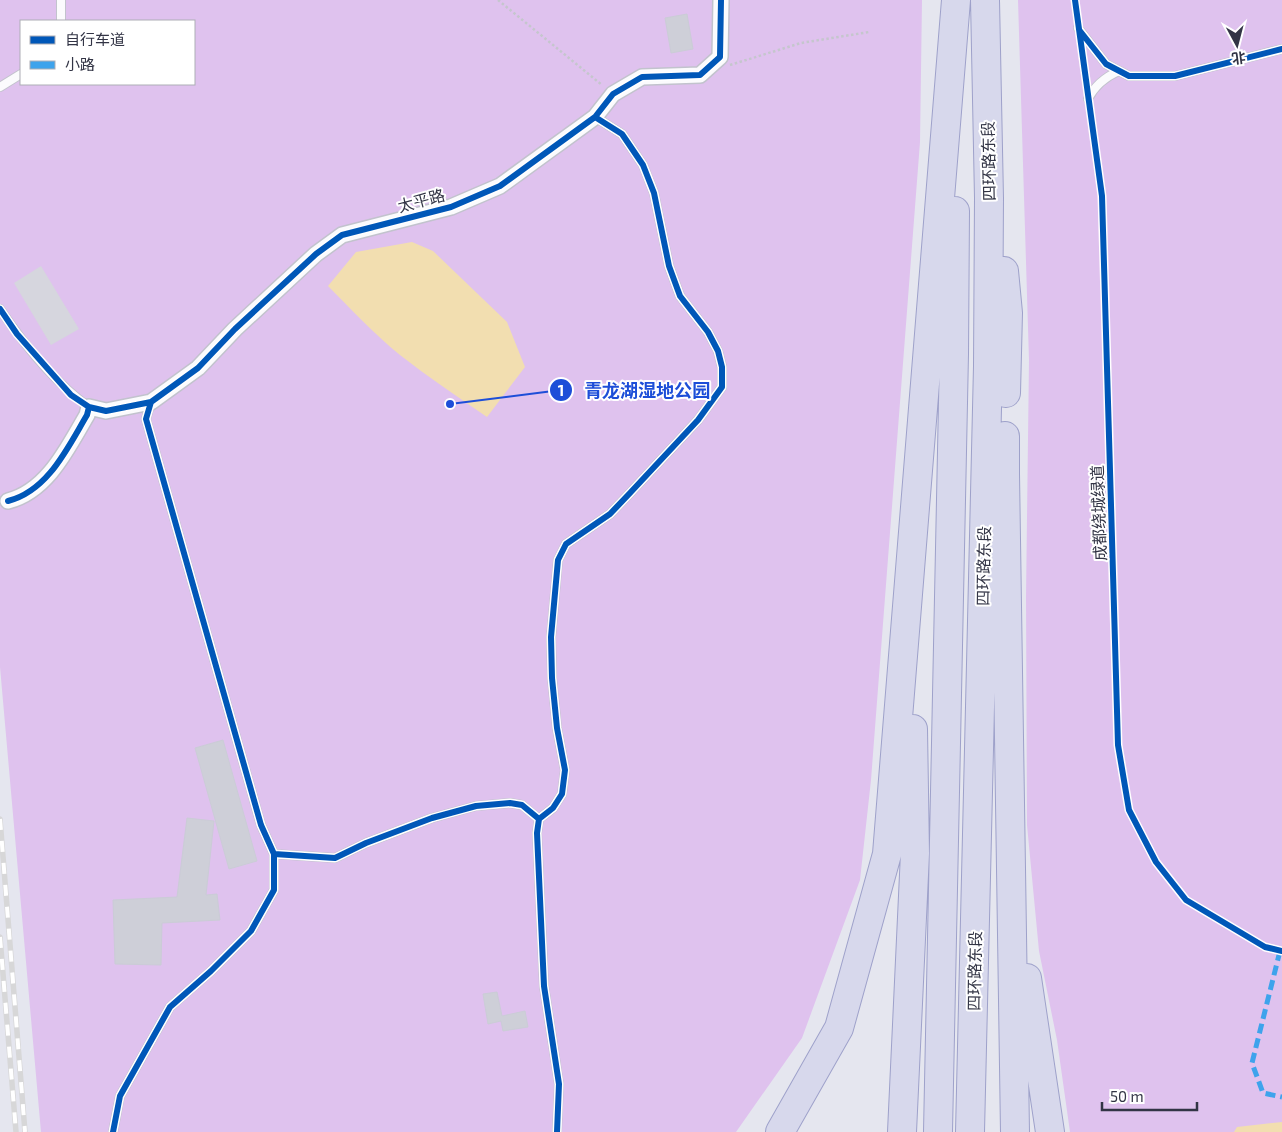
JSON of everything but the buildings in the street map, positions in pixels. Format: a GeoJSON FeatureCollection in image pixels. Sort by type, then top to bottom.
{"type":"FeatureCollection","features":[{"type":"Feature","properties":{"kind":"highway"},"geometry":{"type":"LineString","coordinates":[[780,1132],[838,1028],[887,854],[956,0]]}},
{"type":"Feature","properties":{"kind":"highway","name":"四环路东段"},"geometry":{"type":"LineString","coordinates":[[938,1132],[954,354],[956,0]]}},
{"type":"Feature","properties":{"kind":"highway","name":"四环路东段"},"geometry":{"type":"LineString","coordinates":[[970,1132],[988,376],[989,198],[985,0]]}},
{"type":"Feature","properties":{"kind":"highway"},"geometry":{"type":"LineString","coordinates":[[988,109],[1008,313],[1005,474],[1015,1132]]}},
{"type":"Feature","properties":{"kind":"highway"},"geometry":{"type":"LineString","coordinates":[[902,1132],[915,853],[910,567]]}},
{"type":"Feature","properties":{"kind":"highway"},"geometry":{"type":"LineString","coordinates":[[1010,849],[1050,1132]]}},
{"type":"Feature","properties":{"kind":"street","name":"太平路"},"geometry":{"type":"LineString","coordinates":[[88,407],[106,411],[151,402],[198,368],[235,329],[316,254],[342,236],[451,207],[500,186],[596,117],[613,94],[642,77],[700,75],[720,57],[721,0]]}},
{"type":"Feature","properties":{"kind":"street"},"geometry":{"type":"LineString","coordinates":[[8,501],[21,498],[32,492],[61,459],[87,415],[88,407]]}},
{"type":"Feature","properties":{"kind":"lane"},"geometry":{"type":"LineString","coordinates":[[61,0],[61,20]]}},
{"type":"Feature","properties":{"kind":"lane"},"geometry":{"type":"LineString","coordinates":[[1078,28],[1106,64],[1129,76],[1175,76],[1282,49]]}},
{"type":"Feature","properties":{"kind":"lane"},"geometry":{"type":"LineString","coordinates":[[1088,99],[1094,88],[1107,76],[1119,71]]}},
{"type":"Feature","properties":{"kind":"lane"},"geometry":{"type":"LineString","coordinates":[[0,87],[20,75]]}},
{"type":"Feature","properties":{"kind":"lane"},"geometry":{"type":"LineString","coordinates":[[557,1132],[559,1084],[544,986],[537,833],[539,819],[553,808],[562,794],[565,770],[557,728],[552,678],[551,637],[558,560],[566,544],[610,514],[630,493],[698,420],[722,387],[722,368],[718,351],[708,332],[680,296],[669,266],[654,193],[643,165],[622,134],[596,117]]}},
{"type":"Feature","properties":{"kind":"lane"},"geometry":{"type":"LineString","coordinates":[[0,309],[17,334],[71,394],[88,407]]}},
{"type":"Feature","properties":{"kind":"lane"},"geometry":{"type":"LineString","coordinates":[[113,1132],[120,1096],[170,1007],[211,971],[251,931],[274,890],[274,854],[261,825],[146,419],[151,402]]}},
{"type":"Feature","properties":{"kind":"lane"},"geometry":{"type":"LineString","coordinates":[[274,854],[335,858],[366,843],[432,818],[476,806],[510,803],[522,805],[539,819]]}},
{"type":"Feature","properties":{"kind":"path"},"geometry":{"type":"LineString","coordinates":[[498,0],[613,94]]}},
{"type":"Feature","properties":{"kind":"path"},"geometry":{"type":"LineString","coordinates":[[727,66],[801,43],[869,32]]}},
{"type":"Feature","properties":{"kind":"shaded area"},"geometry":{"type":"Polygon","coordinates":[[[0,0],[922,0],[920,142],[871,780],[860,880],[802,1038],[736,1132],[41,1132],[0,667],[0,0]]]}},
{"type":"Feature","properties":{"kind":"shaded area"},"geometry":{"type":"Polygon","coordinates":[[[1018,0],[1282,0],[1282,1132],[1070,1132],[1057,1040],[1039,951],[1027,825],[1026,597],[1029,360],[1018,0]]]}},
{"type":"Feature","properties":{"kind":"shaded area"},"geometry":{"type":"Polygon","coordinates":[[[412,242],[433,251],[507,322],[525,367],[487,417],[400,355],[328,286],[356,252],[412,242]]]}},
{"type":"Feature","properties":{"kind":"shaded area"},"geometry":{"type":"Polygon","coordinates":[[[41,266],[79,329],[51,345],[14,283],[41,266]]]}},
{"type":"Feature","properties":{"kind":"shaded area"},"geometry":{"type":"Polygon","coordinates":[[[1282,1122],[1282,1132],[1234,1132],[1237,1127],[1282,1122]]]}},
{"type":"Feature","properties":{"kind":"railway"},"geometry":{"type":"LineString","coordinates":[[0,819],[25,1132]]}},
{"type":"Feature","properties":{"kind":"railway"},"geometry":{"type":"LineString","coordinates":[[0,937],[16,1132]]}},
{"type":"Feature","properties":{"kind":"marked path"},"geometry":{"type":"LineString","coordinates":[[1280,951],[1252,1063],[1263,1093],[1282,1097]]}},
{"type":"Feature","properties":{"kind":"cycle path"},"geometry":{"type":"LineString","coordinates":[[0,309],[17,334],[71,395],[89,407],[106,411],[151,402],[198,368],[235,329],[316,254],[342,235],[451,207],[500,186],[595,117],[613,94],[642,77],[700,75],[720,57],[721,0]]}},
{"type":"Feature","properties":{"kind":"cycle path","name":"成都绕城绿道"},"geometry":{"type":"LineString","coordinates":[[1075,0],[1102,196],[1118,745],[1129,810],[1156,862],[1186,900],[1265,947],[1282,951]]}},
{"type":"Feature","properties":{"kind":"cycle path"},"geometry":{"type":"LineString","coordinates":[[1080,31],[1106,64],[1129,76],[1175,76],[1282,49]]}},
{"type":"Feature","properties":{"kind":"cycle path"},"geometry":{"type":"LineString","coordinates":[[557,1132],[559,1084],[544,986],[537,833],[539,819],[553,808],[562,794],[565,770],[557,728],[552,678],[551,637],[558,560],[566,544],[610,514],[630,493],[698,420],[722,387],[722,367],[718,351],[708,332],[680,296],[669,266],[654,193],[643,165],[622,134],[595,117]]}},
{"type":"Feature","properties":{"kind":"cycle path"},"geometry":{"type":"LineString","coordinates":[[151,402],[146,419],[261,825],[274,854],[335,858],[366,843],[432,818],[476,806],[510,803],[522,805],[539,819]]}},
{"type":"Feature","properties":{"kind":"cycle path"},"geometry":{"type":"LineString","coordinates":[[8,501],[22,496],[46,478],[72,441],[87,415],[89,407]]}},
{"type":"Feature","properties":{"kind":"cycle path"},"geometry":{"type":"LineString","coordinates":[[113,1132],[120,1096],[170,1007],[211,971],[251,931],[274,890],[274,854]]}},
{"type":"Feature","properties":{"kind":"place","name":"青龙湖湿地公园"},"geometry":{"type":"Point","coordinates":[450,404]}}]}
